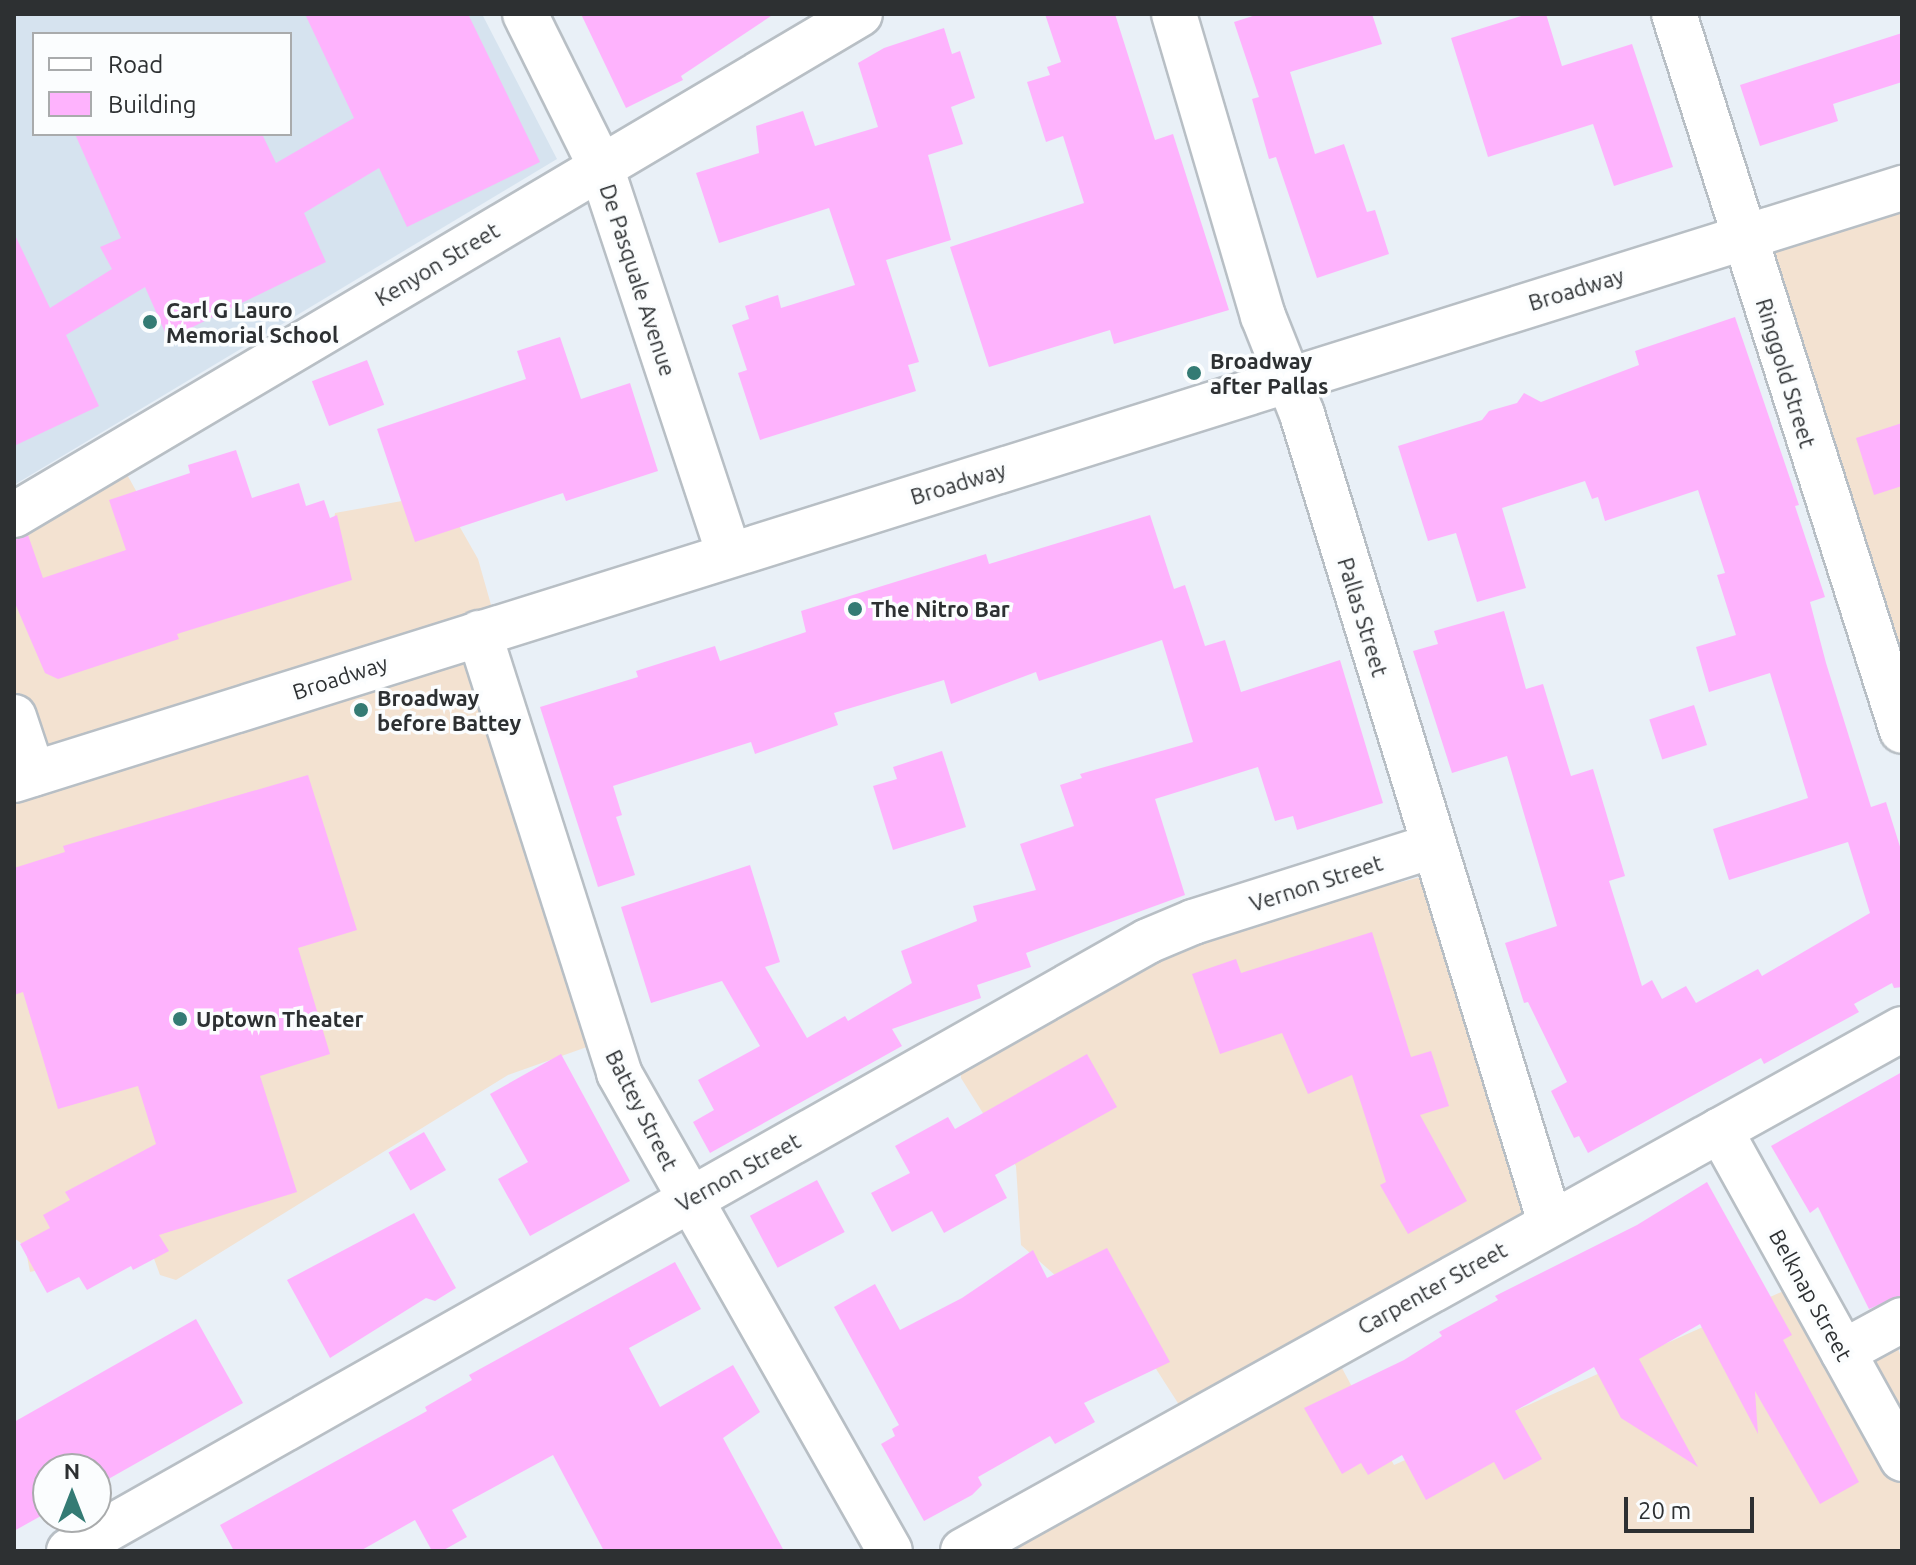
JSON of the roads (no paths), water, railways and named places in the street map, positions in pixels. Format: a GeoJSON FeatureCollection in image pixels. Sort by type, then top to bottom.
{"type":"FeatureCollection","features":[{"type":"Feature","properties":{"kind":"street","name":"De Pasquale Avenue"},"geometry":{"type":"LineString","coordinates":[[525,14],[601,167],[729,554]]}},
{"type":"Feature","properties":{"kind":"street","name":"Kenyon Street"},"geometry":{"type":"LineString","coordinates":[[14,515],[860,14]]}},
{"type":"Feature","properties":{"kind":"street","name":"Pallas Street"},"geometry":{"type":"LineString","coordinates":[[1174,14],[1285,380],[1302,414],[1432,846],[1550,1222]]}},
{"type":"Feature","properties":{"kind":"street","name":"Ringgold Street"},"geometry":{"type":"LineString","coordinates":[[1674,14],[1902,731]]}},
{"type":"Feature","properties":{"kind":"street","name":"Broadway"},"geometry":{"type":"LineString","coordinates":[[23,777],[1902,188]]}},
{"type":"Feature","properties":{"kind":"street","name":"Battey Street"},"geometry":{"type":"LineString","coordinates":[[479,633],[604,1036],[689,1200],[890,1551]]}},
{"type":"Feature","properties":{"kind":"street"},"geometry":{"type":"LineString","coordinates":[[14,717],[23,777]]}},
{"type":"Feature","properties":{"kind":"street","name":"Vernon Street"},"geometry":{"type":"LineString","coordinates":[[69,1551],[1148,941],[1193,922],[1432,846]]}},
{"type":"Feature","properties":{"kind":"street","name":"Carpenter Street"},"geometry":{"type":"LineString","coordinates":[[963,1551],[1902,1029]]}},
{"type":"Feature","properties":{"kind":"street","name":"Belknap Street"},"geometry":{"type":"LineString","coordinates":[[1720,1130],[1902,1459]]}},
{"type":"Feature","properties":{"kind":"street"},"geometry":{"type":"LineString","coordinates":[[1843,1352],[1902,1320]]}},
{"type":"Feature","properties":{"kind":"place","name":"Carl G Lauro Memorial School"},"geometry":{"type":"Point","coordinates":[150,322]}},
{"type":"Feature","properties":{"kind":"place","name":"Broadway after Pallas"},"geometry":{"type":"Point","coordinates":[1194,373]}},
{"type":"Feature","properties":{"kind":"place","name":"The Nitro Bar"},"geometry":{"type":"Point","coordinates":[855,609]}},
{"type":"Feature","properties":{"kind":"place","name":"Broadway before Battey"},"geometry":{"type":"Point","coordinates":[361,710]}},
{"type":"Feature","properties":{"kind":"place","name":"Uptown Theater"},"geometry":{"type":"Point","coordinates":[180,1019]}}]}
